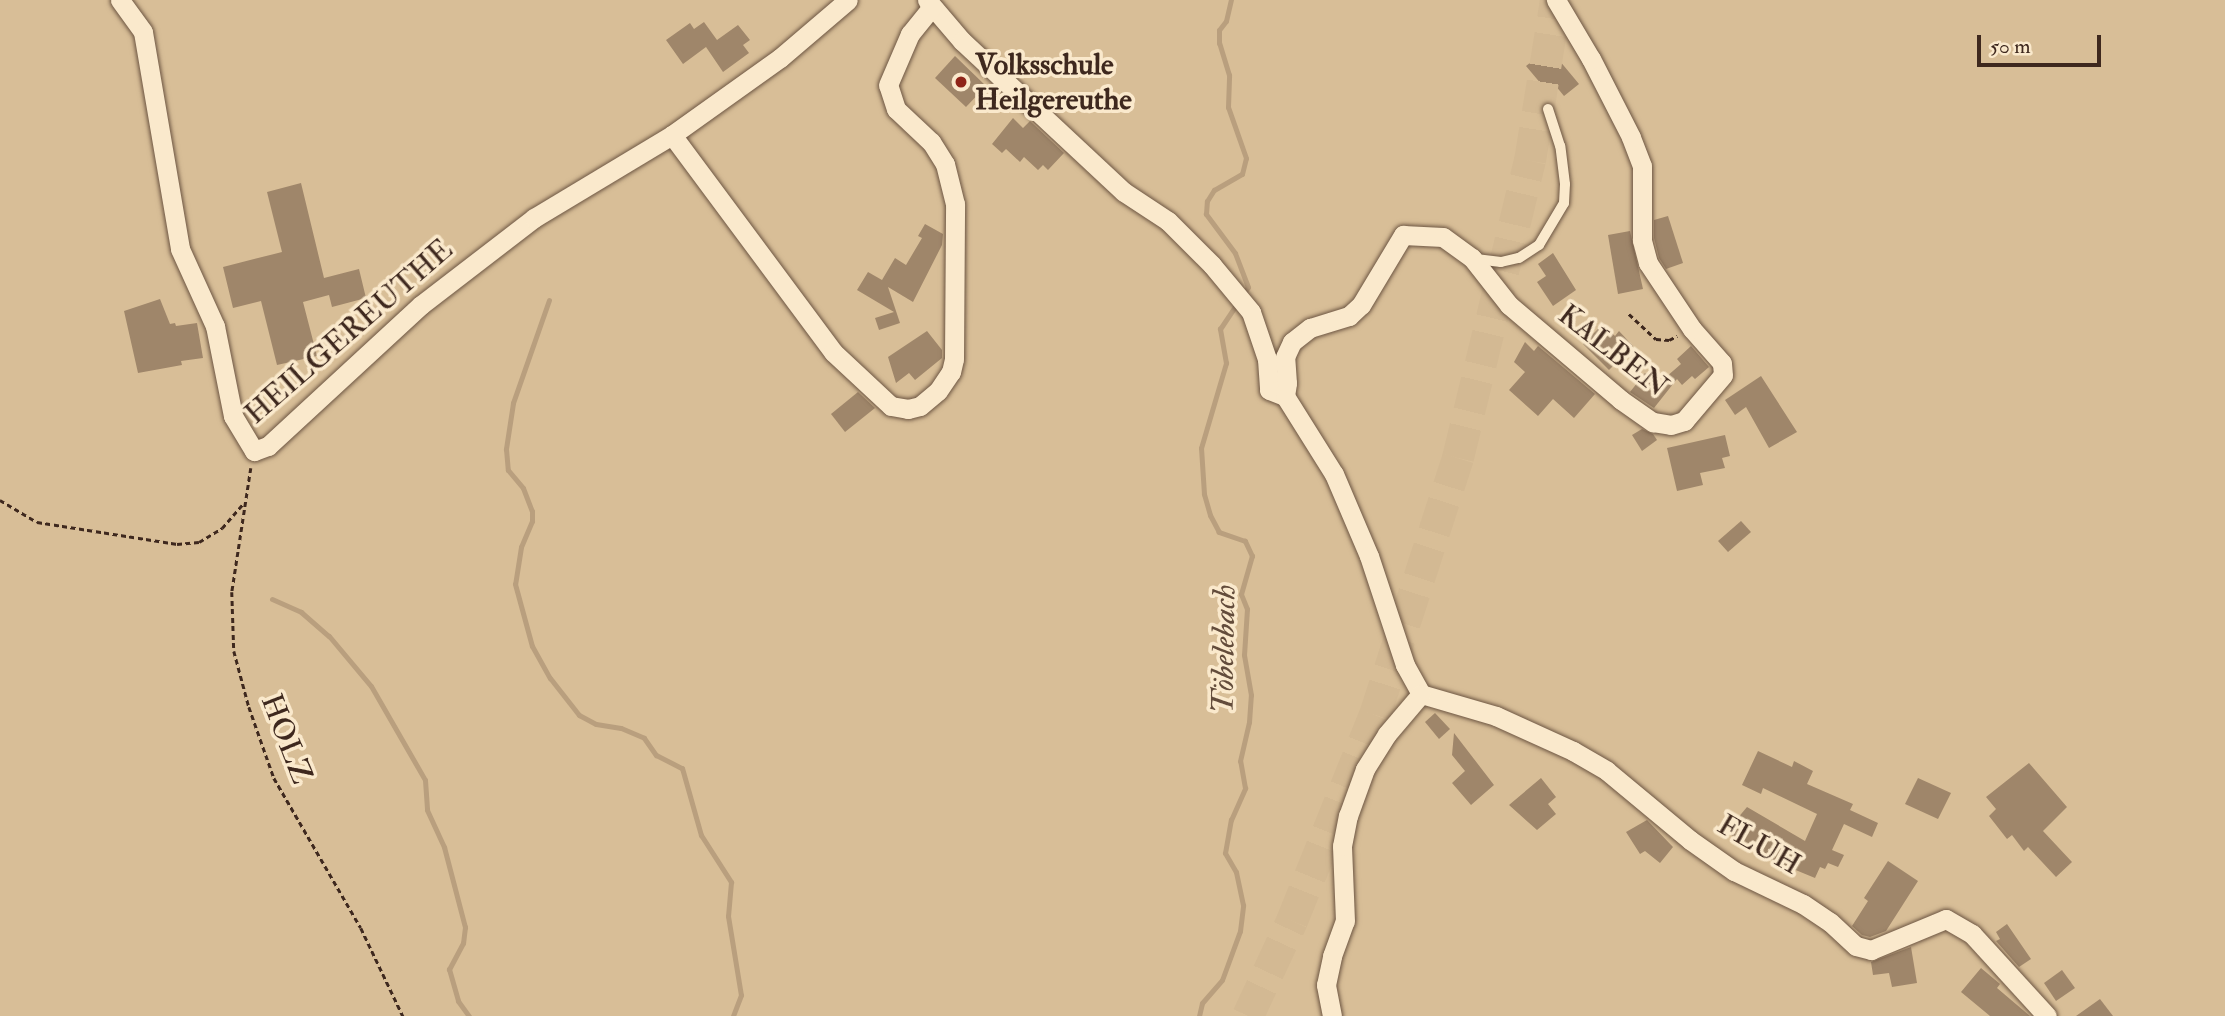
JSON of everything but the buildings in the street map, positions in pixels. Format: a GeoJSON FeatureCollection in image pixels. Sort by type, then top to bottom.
{"type":"FeatureCollection","features":[{"type":"Feature","properties":{"kind":"street","name":"HEILGEREUTHE"},"geometry":{"type":"LineString","coordinates":[[120,0],[143,32],[180,249],[215,326],[233,416],[254,451],[268,446],[421,305],[534,218],[672,135],[780,58],[848,0]]}},
{"type":"Feature","properties":{"kind":"street","name":"KALBEN"},"geometry":{"type":"LineString","coordinates":[[1285,396],[1285,357],[1292,342],[1310,328],[1334,323],[1355,310],[1403,235],[1443,237],[1472,258],[1509,305],[1621,400],[1653,422],[1671,425],[1684,421],[1724,374],[1722,363],[1692,329],[1648,263],[1642,240],[1642,166],[1631,137],[1556,0]]}},
{"type":"Feature","properties":{"kind":"street"},"geometry":{"type":"LineString","coordinates":[[672,135],[833,352],[891,406],[908,409],[920,406],[937,391],[951,372],[954,359],[955,204],[945,164],[931,142],[896,109],[888,85],[910,34],[930,4],[961,41],[1124,192],[1168,221],[1251,312],[1267,359],[1269,390],[1285,396],[1335,474],[1369,556],[1405,665],[1421,694],[1387,734],[1365,769],[1348,816],[1342,846],[1345,921],[1326,985],[1332,1016]]}},
{"type":"Feature","properties":{"kind":"street","name":"FLUH"},"geometry":{"type":"LineString","coordinates":[[1421,694],[1496,716],[1573,751],[1607,771],[1690,840],[1734,871],[1803,904],[1830,922],[1856,946],[1871,950],[1946,919],[1972,934],[2047,1016]]}},
{"type":"Feature","properties":{"kind":"lane"},"geometry":{"type":"LineString","coordinates":[[1472,258],[1501,262],[1519,258],[1539,245],[1556,218],[1563,203],[1565,184],[1560,146],[1548,109]]}},
{"type":"Feature","properties":{"kind":"path"},"geometry":{"type":"LineString","coordinates":[[1629,314],[1656,339],[1669,340],[1692,329]]}},
{"type":"Feature","properties":{"kind":"path","name":"HOLZ"},"geometry":{"type":"LineString","coordinates":[[254,451],[232,592],[234,651],[249,707],[274,778],[361,928],[403,1016]]}},
{"type":"Feature","properties":{"kind":"path"},"geometry":{"type":"LineString","coordinates":[[0,500],[37,522],[177,544],[199,542],[211,535],[222,528],[245,503]]}},
{"type":"Feature","properties":{"kind":"shaded area"},"geometry":{"type":"Polygon","coordinates":[[[0,0],[2225,0],[2225,1016],[0,1016],[0,0]]]}},
{"type":"Feature","properties":{"kind":"waterway","name":"Töbelebach"},"geometry":{"type":"LineString","coordinates":[[1199,1016],[1202,1003],[1222,980],[1240,931],[1243,905],[1236,872],[1225,853],[1231,820],[1245,788],[1240,761],[1249,722],[1251,695],[1244,655],[1247,609],[1241,594],[1252,556],[1245,541],[1219,532],[1210,515],[1204,494],[1201,448],[1226,363],[1220,329],[1248,287],[1235,253],[1206,214],[1207,201],[1214,190],[1242,174],[1246,158],[1228,107],[1229,75],[1219,43],[1219,30],[1226,21],[1231,0]]}},
{"type":"Feature","properties":{"kind":"waterway"},"geometry":{"type":"LineString","coordinates":[[549,300],[513,403],[506,449],[508,470],[523,488],[532,511],[532,521],[521,547],[515,584],[532,646],[550,678],[579,715],[596,724],[621,728],[644,738],[656,755],[682,768],[701,835],[731,882],[728,916],[741,995],[733,1016]]}},
{"type":"Feature","properties":{"kind":"waterway"},"geometry":{"type":"LineString","coordinates":[[272,599],[301,612],[329,636],[371,686],[425,780],[427,810],[444,847],[465,927],[463,943],[449,969],[458,1001],[469,1016]]}},
{"type":"Feature","properties":{"kind":"tunnel"},"geometry":{"type":"LineString","coordinates":[[1248,1016],[1292,921],[1375,715],[1458,458],[1530,161],[1556,0]]}},
{"type":"Feature","properties":{"kind":"place","name":"Volksschule Heilgereuthe"},"geometry":{"type":"Point","coordinates":[961,82]}}]}
